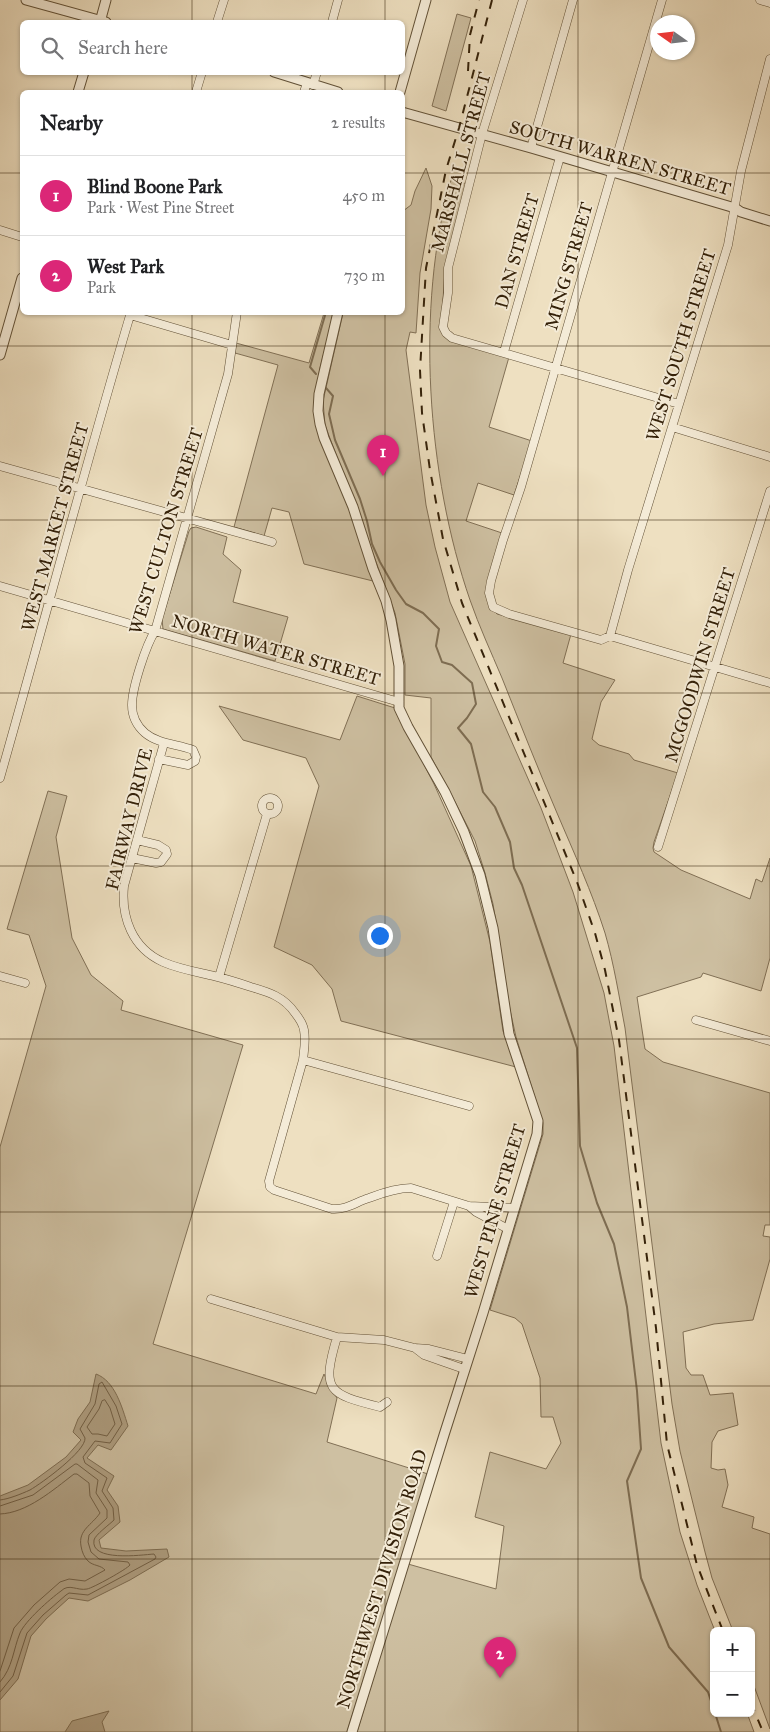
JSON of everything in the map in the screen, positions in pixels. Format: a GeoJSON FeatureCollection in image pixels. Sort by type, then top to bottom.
{"type":"FeatureCollection","features":[{"type":"Feature","properties":{"kind":"street"},"geometry":{"type":"LineString","coordinates":[[26,0],[45,3],[96,20]]}},
{"type":"Feature","properties":{"kind":"street"},"geometry":{"type":"LineString","coordinates":[[102,20],[106,0]]}},
{"type":"Feature","properties":{"kind":"street"},"geometry":{"type":"LineString","coordinates":[[218,20],[224,0]]}},
{"type":"Feature","properties":{"kind":"street"},"geometry":{"type":"LineString","coordinates":[[333,20],[338,0]]}},
{"type":"Feature","properties":{"kind":"street"},"geometry":{"type":"LineString","coordinates":[[405,74],[426,0]]}},
{"type":"Feature","properties":{"kind":"street","name":"MARSHALL STREET"},"geometry":{"type":"LineString","coordinates":[[504,352],[452,338],[443,327],[443,319],[448,293],[448,268],[482,134],[523,0]]}},
{"type":"Feature","properties":{"kind":"street"},"geometry":{"type":"LineString","coordinates":[[531,148],[573,0]]}},
{"type":"Feature","properties":{"kind":"street","name":"MING STREET"},"geometry":{"type":"LineString","coordinates":[[610,636],[601,640],[509,614],[493,607],[489,593],[662,0]]}},
{"type":"Feature","properties":{"kind":"street"},"geometry":{"type":"LineString","coordinates":[[760,0],[770,3]]}},
{"type":"Feature","properties":{"kind":"street","name":"WEST SOUTH STREET"},"geometry":{"type":"LineString","coordinates":[[610,636],[728,245],[741,171],[770,59]]}},
{"type":"Feature","properties":{"kind":"street"},"geometry":{"type":"LineString","coordinates":[[79,90],[83,75]]}},
{"type":"Feature","properties":{"kind":"street"},"geometry":{"type":"LineString","coordinates":[[197,90],[201,75]]}},
{"type":"Feature","properties":{"kind":"street"},"geometry":{"type":"LineString","coordinates":[[283,75],[331,90]]}},
{"type":"Feature","properties":{"kind":"street"},"geometry":{"type":"LineString","coordinates":[[306,90],[315,75]]}},
{"type":"Feature","properties":{"kind":"street"},"geometry":{"type":"LineString","coordinates":[[401,90],[405,75]]}},
{"type":"Feature","properties":{"kind":"street","name":"SOUTH WARREN STREET"},"geometry":{"type":"LineString","coordinates":[[405,113],[735,208],[741,212],[770,221]]}},
{"type":"Feature","properties":{"kind":"street","name":"DAN STREET"},"geometry":{"type":"LineString","coordinates":[[504,352],[560,158]]}},
{"type":"Feature","properties":{"kind":"street"},"geometry":{"type":"LineString","coordinates":[[0,230],[20,236]]}},
{"type":"Feature","properties":{"kind":"street"},"geometry":{"type":"LineString","coordinates":[[0,355],[20,285]]}},
{"type":"Feature","properties":{"kind":"street","name":"WEST MARKET STREET"},"geometry":{"type":"LineString","coordinates":[[0,778],[130,315]]}},
{"type":"Feature","properties":{"kind":"street"},"geometry":{"type":"LineString","coordinates":[[133,315],[232,345]]}},
{"type":"Feature","properties":{"kind":"street","name":"WEST CULTON STREET"},"geometry":{"type":"LineString","coordinates":[[159,758],[188,765],[192,764],[196,757],[192,750],[164,742],[146,733],[137,724],[132,706],[134,690],[150,639],[155,631],[228,374],[237,315]]}},
{"type":"Feature","properties":{"kind":"street","name":"WEST PINE STREET"},"geometry":{"type":"LineString","coordinates":[[337,315],[323,376],[318,411],[324,438],[354,507],[373,569],[386,601],[399,666],[400,708],[408,727],[464,832],[480,875],[493,928],[509,1034],[538,1121],[537,1134],[444,1435]]}},
{"type":"Feature","properties":{"kind":"street"},"geometry":{"type":"LineString","coordinates":[[504,352],[679,404]]}},
{"type":"Feature","properties":{"kind":"street"},"geometry":{"type":"LineString","coordinates":[[672,427],[770,457]]}},
{"type":"Feature","properties":{"kind":"street"},"geometry":{"type":"LineString","coordinates":[[0,466],[125,500],[187,520],[272,542]]}},
{"type":"Feature","properties":{"kind":"street","name":"MCGOODWIN STREET"},"geometry":{"type":"LineString","coordinates":[[658,847],[770,491]]}},
{"type":"Feature","properties":{"kind":"street","name":"NORTH WATER STREET"},"geometry":{"type":"LineString","coordinates":[[0,586],[399,702]]}},
{"type":"Feature","properties":{"kind":"street"},"geometry":{"type":"LineString","coordinates":[[610,636],[770,683]]}},
{"type":"Feature","properties":{"kind":"street","name":"FAIRWAY DRIVE"},"geometry":{"type":"LineString","coordinates":[[164,742],[124,886],[124,915],[130,931],[150,954],[176,966],[269,992],[281,998],[291,1007],[304,1028],[305,1044],[302,1060],[272,1169],[269,1181],[270,1187],[274,1190],[340,1210],[369,1198],[404,1188],[411,1188],[454,1202]]}},
{"type":"Feature","properties":{"kind":"street"},"geometry":{"type":"LineString","coordinates":[[219,977],[268,814]]}},
{"type":"Feature","properties":{"kind":"street"},"geometry":{"type":"LineString","coordinates":[[132,858],[156,863],[162,862],[167,854],[162,846],[136,840]]}},
{"type":"Feature","properties":{"kind":"street"},"geometry":{"type":"LineString","coordinates":[[0,976],[25,983]]}},
{"type":"Feature","properties":{"kind":"street"},"geometry":{"type":"LineString","coordinates":[[696,1020],[770,1041]]}},
{"type":"Feature","properties":{"kind":"street"},"geometry":{"type":"LineString","coordinates":[[302,1060],[469,1106]]}},
{"type":"Feature","properties":{"kind":"street"},"geometry":{"type":"LineString","coordinates":[[437,1256],[454,1202],[469,1206],[514,1208]]}},
{"type":"Feature","properties":{"kind":"street"},"geometry":{"type":"LineString","coordinates":[[469,1206],[476,1212],[508,1229]]}},
{"type":"Feature","properties":{"kind":"street"},"geometry":{"type":"LineString","coordinates":[[211,1299],[337,1337],[384,1340],[468,1358]]}},
{"type":"Feature","properties":{"kind":"street"},"geometry":{"type":"LineString","coordinates":[[337,1337],[329,1363],[328,1373],[332,1387],[338,1393],[352,1400],[380,1407],[388,1402]]}},
{"type":"Feature","properties":{"kind":"street"},"geometry":{"type":"LineString","coordinates":[[415,1348],[424,1355],[464,1369]]}},
{"type":"Feature","properties":{"kind":"street","name":"NORTHWEST DIVISION ROAD"},"geometry":{"type":"LineString","coordinates":[[352,1732],[444,1435]]}},
{"type":"Feature","properties":{"kind":"shaded area"},"geometry":{"type":"Polygon","coordinates":[[[457,14],[471,18],[446,111],[432,106],[457,14]]]}},
{"type":"Feature","properties":{"kind":"shaded area"},"geometry":{"type":"Polygon","coordinates":[[[426,168],[432,186],[431,209],[420,273],[416,333],[410,332],[406,350],[426,505],[435,547],[450,602],[541,808],[573,892],[604,993],[614,1046],[661,1443],[680,1532],[697,1585],[713,1627],[710,1627],[710,1717],[748,1717],[754,1732],[357,1732],[408,1564],[496,1589],[504,1526],[475,1517],[490,1452],[546,1469],[561,1443],[553,1417],[541,1417],[540,1378],[522,1324],[515,1318],[490,1310],[543,1134],[543,1123],[516,1037],[510,1010],[493,904],[475,841],[431,757],[431,698],[405,695],[405,664],[395,613],[325,425],[323,401],[343,315],[405,315],[405,210],[411,205],[415,191],[426,168]]]}},
{"type":"Feature","properties":{"kind":"shaded area"},"geometry":{"type":"Polygon","coordinates":[[[451,180],[468,184],[445,271],[441,328],[444,335],[509,357],[489,427],[532,441],[514,495],[478,483],[466,521],[502,533],[488,580],[494,611],[497,614],[571,634],[563,663],[615,680],[601,702],[592,739],[599,745],[629,754],[634,760],[678,773],[654,842],[654,852],[681,870],[750,899],[756,879],[762,882],[770,858],[770,958],[761,991],[703,973],[701,977],[637,997],[645,1049],[663,1062],[770,1093],[770,1225],[765,1225],[763,1236],[770,1237],[770,1259],[753,1320],[714,1324],[683,1332],[686,1368],[691,1375],[703,1375],[710,1395],[733,1393],[738,1425],[718,1431],[712,1442],[711,1468],[725,1469],[728,1485],[722,1507],[754,1517],[752,1528],[770,1534],[770,1729],[755,1689],[755,1627],[731,1627],[712,1578],[680,1451],[672,1404],[625,1028],[605,933],[589,888],[485,639],[455,552],[444,500],[436,446],[431,391],[430,336],[433,282],[440,229],[451,180]]]}},
{"type":"Feature","properties":{"kind":"shaded area"},"geometry":{"type":"Polygon","coordinates":[[[323,315],[333,315],[320,368],[315,399],[373,581],[304,564],[289,512],[272,508],[264,536],[234,527],[278,365],[235,353],[236,343],[309,363],[323,315]]]}},
{"type":"Feature","properties":{"kind":"shaded area"},"geometry":{"type":"Polygon","coordinates":[[[196,527],[227,537],[223,554],[241,570],[233,602],[288,617],[275,661],[163,629],[162,619],[189,531],[191,528],[196,527]]]}},
{"type":"Feature","properties":{"kind":"shaded area"},"geometry":{"type":"Polygon","coordinates":[[[357,696],[395,708],[434,784],[471,866],[490,942],[503,1031],[516,1067],[341,1021],[332,989],[312,965],[274,947],[319,786],[306,758],[243,740],[219,706],[340,740],[357,696]]]}},
{"type":"Feature","properties":{"kind":"shaded area"},"geometry":{"type":"Polygon","coordinates":[[[48,791],[67,796],[56,837],[72,938],[91,975],[123,1001],[121,1010],[243,1045],[153,1344],[316,1394],[324,1374],[337,1398],[327,1442],[428,1474],[347,1732],[0,1732],[0,1147],[46,986],[29,935],[7,929],[48,791]]]}},
{"type":"Feature","properties":{"kind":"water"},"geometry":{"type":"Polygon","coordinates":[[[96,1374],[108,1382],[117,1395],[128,1426],[111,1450],[98,1445],[87,1458],[114,1476],[107,1490],[118,1506],[120,1522],[99,1540],[101,1548],[126,1551],[167,1549],[169,1557],[130,1580],[88,1601],[69,1598],[31,1636],[18,1679],[0,1700],[0,1496],[28,1485],[66,1457],[81,1440],[73,1432],[78,1419],[90,1402],[96,1374]]]}},
{"type":"Feature","properties":{"kind":"water"},"geometry":{"type":"Polygon","coordinates":[[[109,1711],[102,1722],[105,1732],[65,1732],[72,1721],[109,1711]]]}},
{"type":"Feature","properties":{"kind":"waterway"},"geometry":{"type":"LineString","coordinates":[[316,374],[310,367],[325,315]]}},
{"type":"Feature","properties":{"kind":"waterway"},"geometry":{"type":"LineString","coordinates":[[326,388],[333,396],[329,414],[335,440],[360,499],[372,544],[380,562],[406,604],[423,613],[439,629],[436,646],[442,662],[452,665],[472,683],[476,704],[458,728],[471,744],[483,792],[495,807],[510,842],[514,868],[522,885],[577,1048],[580,1146],[597,1203],[614,1244],[627,1307],[637,1391],[641,1449],[627,1481],[641,1578],[669,1647],[708,1692],[710,1698]]}},
{"type":"Feature","properties":{"kind":"waterway"},"geometry":{"type":"LineString","coordinates":[[716,1717],[721,1732]]}},
{"type":"Feature","properties":{"kind":"railway"},"geometry":{"type":"LineString","coordinates":[[468,71],[470,35],[479,0]]}},
{"type":"Feature","properties":{"kind":"railway"},"geometry":{"type":"LineString","coordinates":[[492,0],[459,128],[446,170],[426,268],[420,370],[422,413],[430,470],[443,539],[462,603],[577,882],[595,933],[605,970],[619,1040],[656,1328],[667,1444],[697,1565],[721,1627]]}},
{"type":"Feature","properties":{"kind":"railway"},"geometry":{"type":"LineString","coordinates":[[755,1713],[763,1732]]}},
{"type":"Feature","properties":{"kind":"place","name":"Blind Boone Park"},"geometry":{"type":"Point","coordinates":[383,476]}},
{"type":"Feature","properties":{"kind":"place","name":"West Park"},"geometry":{"type":"Point","coordinates":[500,1678]}}]}
